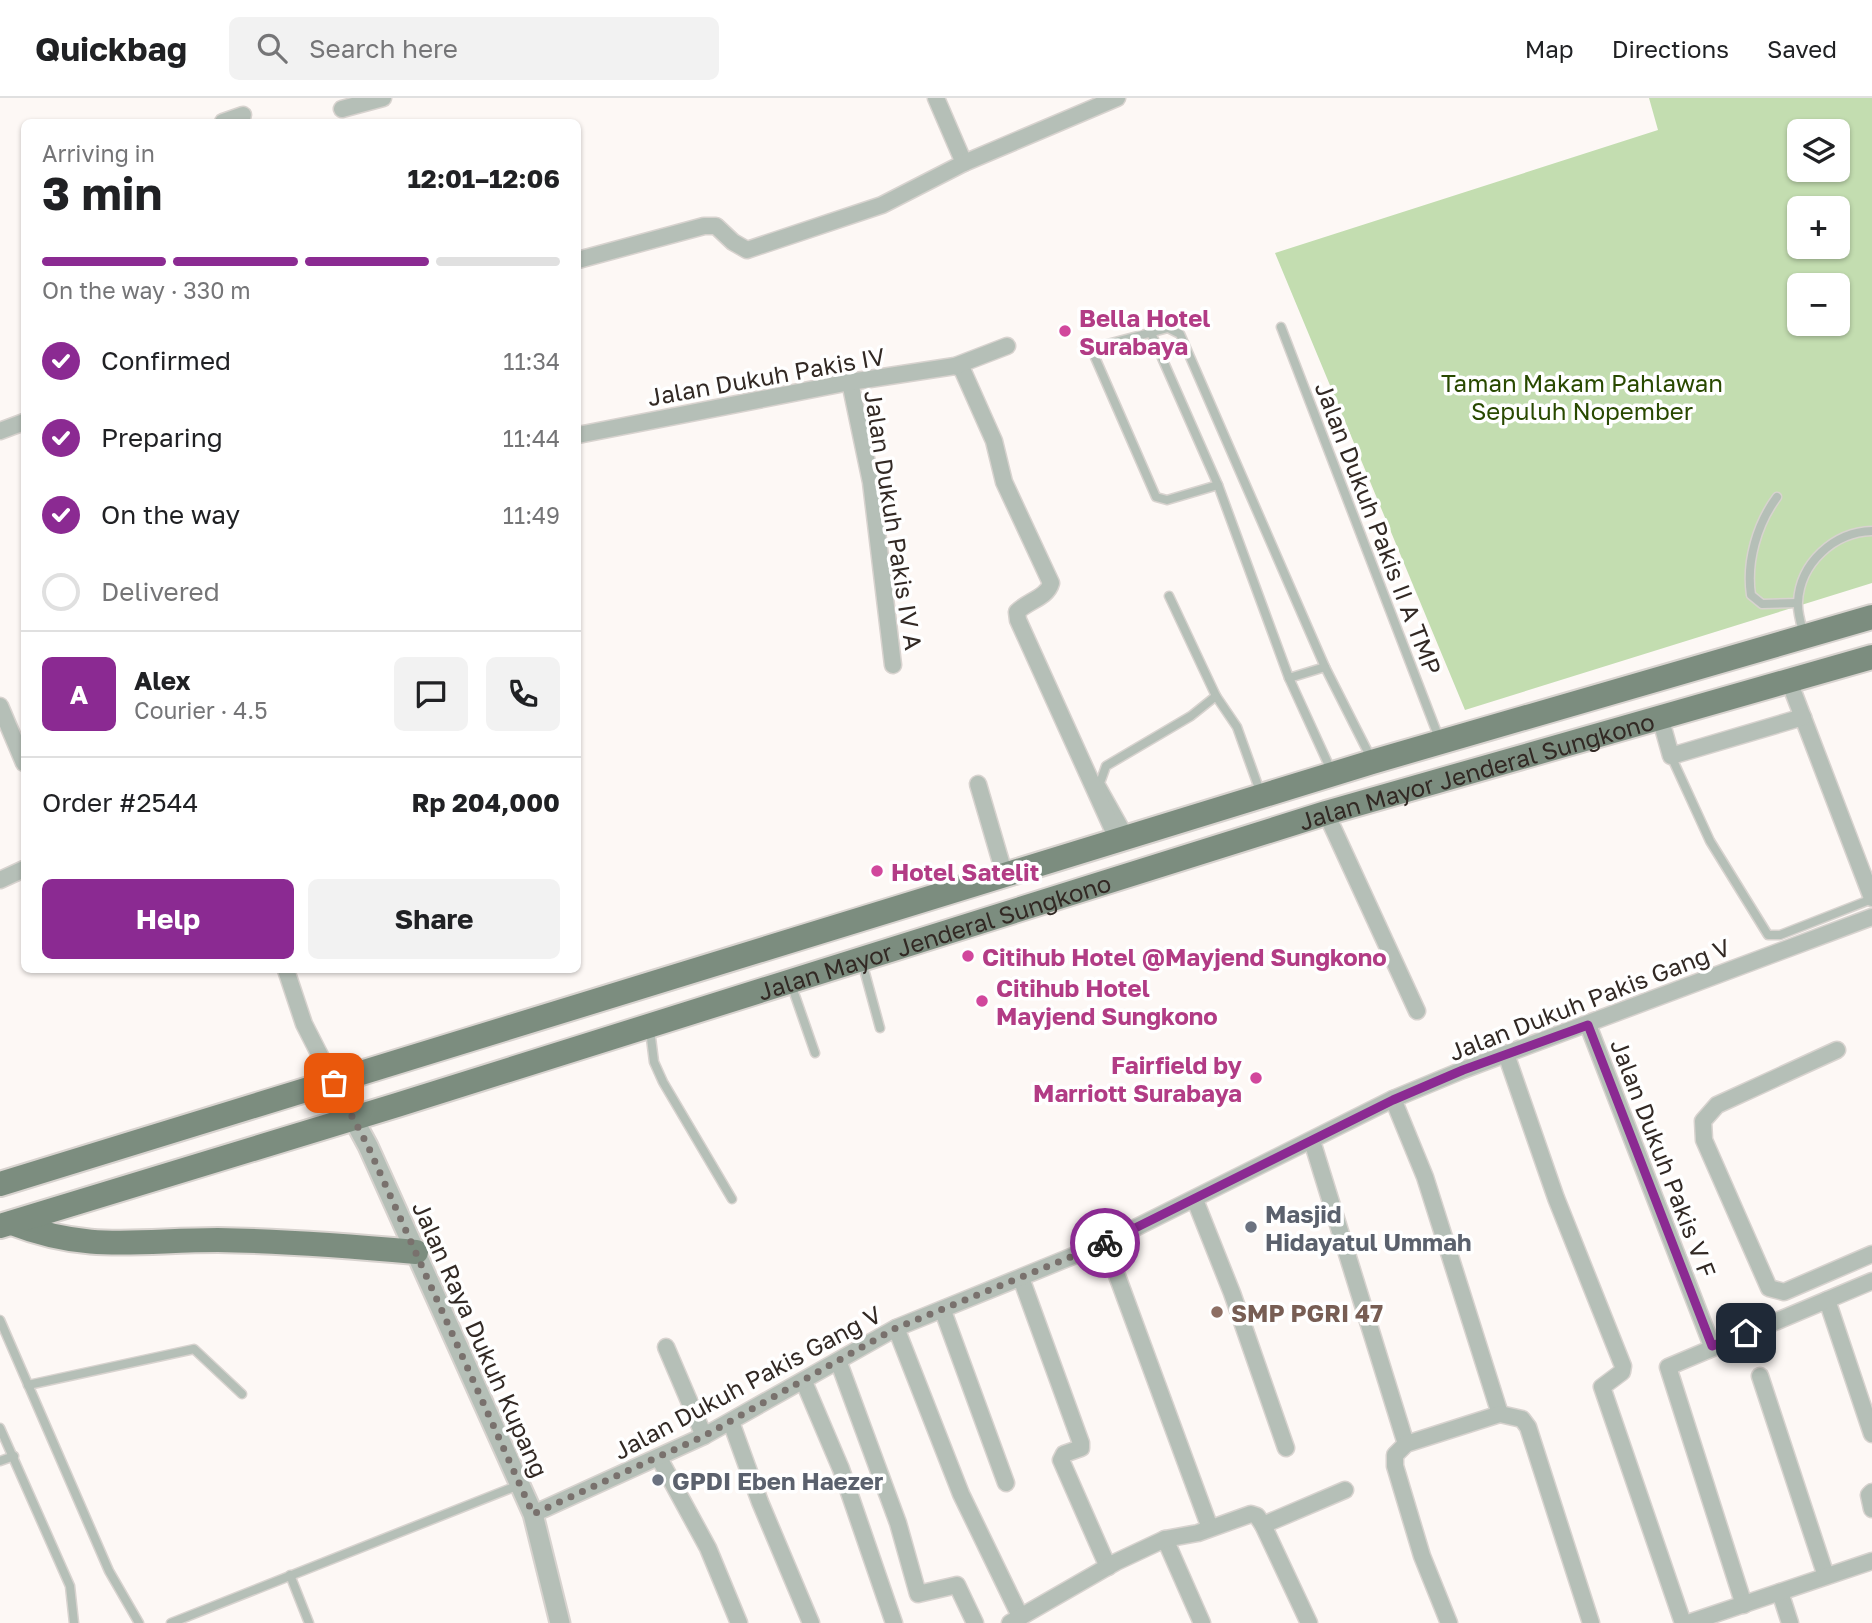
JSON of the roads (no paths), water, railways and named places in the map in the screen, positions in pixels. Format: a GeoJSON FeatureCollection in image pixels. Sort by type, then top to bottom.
{"type":"FeatureCollection","features":[{"type":"Feature","properties":{"kind":"main road","name":"Jalan Mayor Jenderal Sungkono"},"geometry":{"type":"LineString","coordinates":[[0,1184],[1372,762],[1872,617]]}},
{"type":"Feature","properties":{"kind":"main road","name":"Jalan Mayor Jenderal Sungkono"},"geometry":{"type":"LineString","coordinates":[[6,1224],[1323,814],[1872,657]]}},
{"type":"Feature","properties":{"kind":"main road"},"geometry":{"type":"LineString","coordinates":[[1323,814],[1314,794],[1320,781],[1333,774]]}},
{"type":"Feature","properties":{"kind":"main road"},"geometry":{"type":"LineString","coordinates":[[1302,785],[1310,800],[1323,814]]}},
{"type":"Feature","properties":{"kind":"main road"},"geometry":{"type":"LineString","coordinates":[[6,1224],[87,1244],[216,1240],[347,1245],[416,1252]]}},
{"type":"Feature","properties":{"kind":"street"},"geometry":{"type":"LineString","coordinates":[[342,110],[383,98]]}},
{"type":"Feature","properties":{"kind":"street"},"geometry":{"type":"LineString","coordinates":[[936,98],[964,163]]}},
{"type":"Feature","properties":{"kind":"street"},"geometry":{"type":"LineString","coordinates":[[581,259],[704,226],[716,226],[733,242],[747,250],[882,205],[964,163],[1117,98]]}},
{"type":"Feature","properties":{"kind":"street"},"geometry":{"type":"LineString","coordinates":[[232,119],[243,115]]}},
{"type":"Feature","properties":{"kind":"street","name":"Jalan Dukuh Pakis IV"},"geometry":{"type":"LineString","coordinates":[[581,434],[850,382],[959,368],[1007,346]]}},
{"type":"Feature","properties":{"kind":"street"},"geometry":{"type":"LineString","coordinates":[[959,368],[994,441],[1004,482],[1051,583],[1045,593],[1017,612],[1018,620],[1124,839]]}},
{"type":"Feature","properties":{"kind":"street","name":"Jalan Dukuh Pakis IV A"},"geometry":{"type":"LineString","coordinates":[[850,382],[873,496],[881,585],[893,665]]}},
{"type":"Feature","properties":{"kind":"street"},"geometry":{"type":"LineString","coordinates":[[0,431],[21,423]]}},
{"type":"Feature","properties":{"kind":"street"},"geometry":{"type":"LineString","coordinates":[[1789,681],[1871,893]]}},
{"type":"Feature","properties":{"kind":"street"},"geometry":{"type":"LineString","coordinates":[[0,706],[21,756]]}},
{"type":"Feature","properties":{"kind":"street"},"geometry":{"type":"LineString","coordinates":[[1660,717],[1671,757],[1803,717]]}},
{"type":"Feature","properties":{"kind":"street"},"geometry":{"type":"LineString","coordinates":[[978,785],[1005,876]]}},
{"type":"Feature","properties":{"kind":"street"},"geometry":{"type":"LineString","coordinates":[[1323,814],[1417,1012]]}},
{"type":"Feature","properties":{"kind":"street"},"geometry":{"type":"LineString","coordinates":[[0,880],[21,870]]}},
{"type":"Feature","properties":{"kind":"street","name":"Jalan Dukuh Pakis Gang V"},"geometry":{"type":"LineString","coordinates":[[533,1514],[704,1436],[839,1363],[896,1328],[943,1311],[1105,1242],[1195,1200],[1393,1100],[1507,1054],[1872,917]]}},
{"type":"Feature","properties":{"kind":"street"},"geometry":{"type":"LineString","coordinates":[[287,973],[304,1024],[334,1083]]}},
{"type":"Feature","properties":{"kind":"street","name":"Jalan Dukuh Pakis V F"},"geometry":{"type":"LineString","coordinates":[[1588,1025],[1712,1346]]}},
{"type":"Feature","properties":{"kind":"street"},"geometry":{"type":"LineString","coordinates":[[1836,1050],[1717,1105],[1703,1121],[1704,1140],[1769,1288],[1784,1292],[1872,1254]]}},
{"type":"Feature","properties":{"kind":"street"},"geometry":{"type":"LineString","coordinates":[[1507,1054],[1556,1198],[1623,1371],[1602,1385],[1685,1623],[1872,1561]]}},
{"type":"Feature","properties":{"kind":"street","name":"Jalan Raya Dukuh Kupang"},"geometry":{"type":"LineString","coordinates":[[334,1083],[416,1252],[533,1514],[560,1623]]}},
{"type":"Feature","properties":{"kind":"street"},"geometry":{"type":"LineString","coordinates":[[1393,1100],[1425,1177],[1500,1415]]}},
{"type":"Feature","properties":{"kind":"street"},"geometry":{"type":"LineString","coordinates":[[1312,1141],[1401,1450],[1395,1466],[1422,1556],[1449,1623]]}},
{"type":"Feature","properties":{"kind":"street"},"geometry":{"type":"LineString","coordinates":[[1195,1200],[1232,1293],[1286,1448]]}},
{"type":"Feature","properties":{"kind":"street"},"geometry":{"type":"LineString","coordinates":[[1105,1242],[1210,1528]]}},
{"type":"Feature","properties":{"kind":"street"},"geometry":{"type":"LineString","coordinates":[[1021,1278],[1082,1443],[1081,1448],[1064,1454],[1061,1460],[1108,1567]]}},
{"type":"Feature","properties":{"kind":"street"},"geometry":{"type":"LineString","coordinates":[[1744,1605],[1667,1369],[1672,1363],[1872,1281]]}},
{"type":"Feature","properties":{"kind":"street"},"geometry":{"type":"LineString","coordinates":[[1827,1300],[1872,1434]]}},
{"type":"Feature","properties":{"kind":"street"},"geometry":{"type":"LineString","coordinates":[[943,1311],[1006,1483]]}},
{"type":"Feature","properties":{"kind":"street"},"geometry":{"type":"LineString","coordinates":[[896,1328],[961,1494],[1015,1620],[1165,1538],[1210,1528],[1251,1514],[1257,1516],[1263,1525],[1309,1623]]}},
{"type":"Feature","properties":{"kind":"street"},"geometry":{"type":"LineString","coordinates":[[666,1348],[704,1436]]}},
{"type":"Feature","properties":{"kind":"street"},"geometry":{"type":"LineString","coordinates":[[839,1363],[894,1511],[918,1594],[957,1585],[975,1623]]}},
{"type":"Feature","properties":{"kind":"street"},"geometry":{"type":"LineString","coordinates":[[1760,1376],[1826,1576]]}},
{"type":"Feature","properties":{"kind":"street"},"geometry":{"type":"LineString","coordinates":[[804,1382],[841,1469],[894,1623]]}},
{"type":"Feature","properties":{"kind":"street"},"geometry":{"type":"LineString","coordinates":[[1401,1450],[1500,1415],[1525,1421],[1564,1532],[1591,1623]]}},
{"type":"Feature","properties":{"kind":"street"},"geometry":{"type":"LineString","coordinates":[[731,1422],[760,1502],[811,1623]]}},
{"type":"Feature","properties":{"kind":"street"},"geometry":{"type":"LineString","coordinates":[[659,1458],[708,1548],[739,1623]]}},
{"type":"Feature","properties":{"kind":"street"},"geometry":{"type":"LineString","coordinates":[[1263,1525],[1345,1490]]}},
{"type":"Feature","properties":{"kind":"street"},"geometry":{"type":"LineString","coordinates":[[1872,1492],[1869,1495],[1872,1509]]}},
{"type":"Feature","properties":{"kind":"street"},"geometry":{"type":"LineString","coordinates":[[1165,1538],[1202,1623]]}},
{"type":"Feature","properties":{"kind":"street"},"geometry":{"type":"LineString","coordinates":[[1780,1592],[1790,1623]]}},
{"type":"Feature","properties":{"kind":"lane","name":"Jalan Dukuh Pakis II A TMP"},"geometry":{"type":"LineString","coordinates":[[1281,327],[1441,744]]}},
{"type":"Feature","properties":{"kind":"lane"},"geometry":{"type":"LineString","coordinates":[[1218,485],[1167,500],[1156,497],[1150,489],[1094,353],[1100,345],[1168,328],[1182,339],[1325,667],[1372,762]]}},
{"type":"Feature","properties":{"kind":"lane"},"geometry":{"type":"LineString","coordinates":[[1151,333],[1218,485],[1289,677],[1333,774]]}},
{"type":"Feature","properties":{"kind":"lane"},"geometry":{"type":"LineString","coordinates":[[1777,497],[1766,512],[1758,532],[1748,578],[1751,595],[1762,604],[1797,603]]}},
{"type":"Feature","properties":{"kind":"lane"},"geometry":{"type":"LineString","coordinates":[[1804,638],[1797,603],[1802,578],[1816,556],[1835,540],[1859,531],[1872,531]]}},
{"type":"Feature","properties":{"kind":"lane"},"geometry":{"type":"LineString","coordinates":[[1169,596],[1216,696],[1237,727],[1262,797]]}},
{"type":"Feature","properties":{"kind":"lane"},"geometry":{"type":"LineString","coordinates":[[1289,677],[1325,667]]}},
{"type":"Feature","properties":{"kind":"lane"},"geometry":{"type":"LineString","coordinates":[[1124,839],[1100,783],[1106,766],[1191,716],[1216,696]]}},
{"type":"Feature","properties":{"kind":"lane"},"geometry":{"type":"LineString","coordinates":[[1671,757],[1710,841],[1768,935],[1780,935],[1871,893]]}},
{"type":"Feature","properties":{"kind":"lane"},"geometry":{"type":"LineString","coordinates":[[861,959],[880,1027]]}},
{"type":"Feature","properties":{"kind":"lane"},"geometry":{"type":"LineString","coordinates":[[790,981],[815,1053]]}},
{"type":"Feature","properties":{"kind":"lane"},"geometry":{"type":"LineString","coordinates":[[650,1025],[654,1062],[663,1082],[732,1199]]}},
{"type":"Feature","properties":{"kind":"lane"},"geometry":{"type":"LineString","coordinates":[[0,1320],[109,1571],[139,1623]]}},
{"type":"Feature","properties":{"kind":"lane"},"geometry":{"type":"LineString","coordinates":[[28,1385],[194,1349],[242,1394]]}},
{"type":"Feature","properties":{"kind":"lane"},"geometry":{"type":"LineString","coordinates":[[0,1428],[70,1586],[74,1623]]}},
{"type":"Feature","properties":{"kind":"lane"},"geometry":{"type":"LineString","coordinates":[[0,1461],[14,1456]]}},
{"type":"Feature","properties":{"kind":"lane"},"geometry":{"type":"LineString","coordinates":[[171,1623],[520,1485]]}},
{"type":"Feature","properties":{"kind":"lane"},"geometry":{"type":"LineString","coordinates":[[290,1574],[309,1623]]}},
{"type":"Feature","properties":{"kind":"place","name":"Bella Hotel Surabaya"},"geometry":{"type":"Point","coordinates":[1065,331]}},
{"type":"Feature","properties":{"kind":"place","name":"Hotel Satelit"},"geometry":{"type":"Point","coordinates":[877,871]}},
{"type":"Feature","properties":{"kind":"place","name":"Citihub Hotel @Mayjend Sungkono"},"geometry":{"type":"Point","coordinates":[968,956]}},
{"type":"Feature","properties":{"kind":"place","name":"Citihub Hotel Mayjend Sungkono"},"geometry":{"type":"Point","coordinates":[982,1001]}},
{"type":"Feature","properties":{"kind":"place","name":"Fairfield by Marriott Surabaya"},"geometry":{"type":"Point","coordinates":[1256,1078]}},
{"type":"Feature","properties":{"kind":"place","name":"Masjid Hidayatul Ummah"},"geometry":{"type":"Point","coordinates":[1251,1227]}},
{"type":"Feature","properties":{"kind":"place","name":"SMP PGRI 47"},"geometry":{"type":"Point","coordinates":[1217,1312]}},
{"type":"Feature","properties":{"kind":"place","name":"GPDI Eben Haezer"},"geometry":{"type":"Point","coordinates":[658,1480]}},
{"type":"Feature","properties":{"kind":"park label","name":"Taman Makam Pahlawan Sepuluh Nopember"},"geometry":{"type":"Point","coordinates":[1582,396]}}]}
